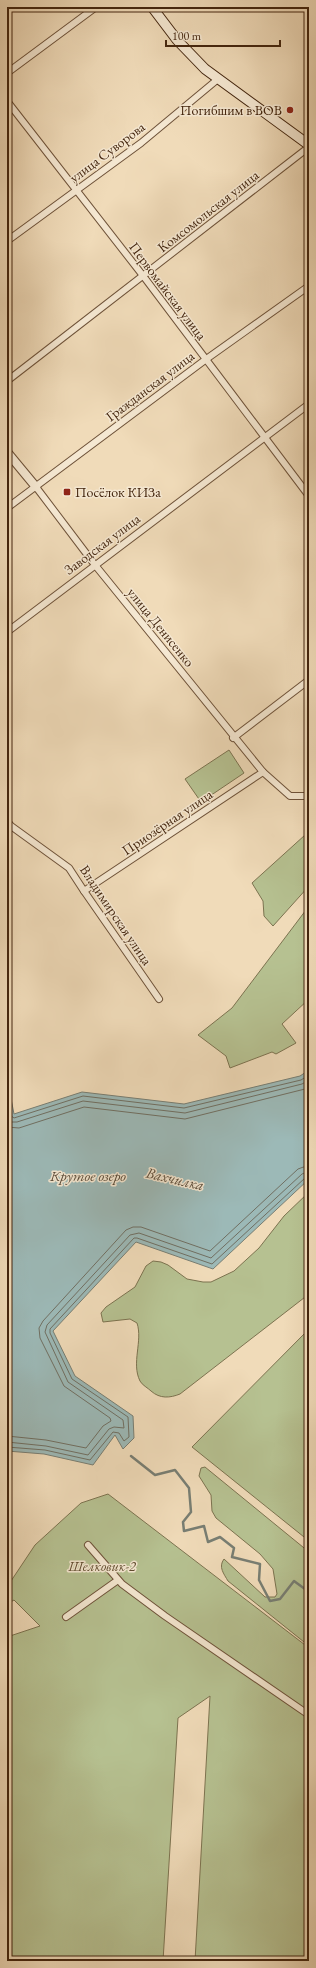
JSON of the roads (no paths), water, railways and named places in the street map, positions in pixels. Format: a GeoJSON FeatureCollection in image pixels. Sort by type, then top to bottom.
{"type":"FeatureCollection","features":[{"type":"Feature","properties":{"kind":"main road"},"geometry":{"type":"LineString","coordinates":[[152,7],[177,40],[205,69],[309,146]]}},
{"type":"Feature","properties":{"kind":"street"},"geometry":{"type":"LineString","coordinates":[[7,73],[96,7]]}},
{"type":"Feature","properties":{"kind":"street","name":"улица Суворова"},"geometry":{"type":"LineString","coordinates":[[7,241],[141,143],[218,79]]}},
{"type":"Feature","properties":{"kind":"street","name":"Первомайская улица"},"geometry":{"type":"LineString","coordinates":[[7,101],[144,277],[205,360],[265,436],[309,496]]}},
{"type":"Feature","properties":{"kind":"street","name":"Комсомольская улица"},"geometry":{"type":"LineString","coordinates":[[7,381],[144,277],[309,146]]}},
{"type":"Feature","properties":{"kind":"street","name":"Гражданская улица"},"geometry":{"type":"LineString","coordinates":[[7,508],[205,360],[309,286]]}},
{"type":"Feature","properties":{"kind":"street","name":"Заводская улица"},"geometry":{"type":"LineString","coordinates":[[7,632],[95,564],[309,404]]}},
{"type":"Feature","properties":{"kind":"street","name":"улица Денисенко"},"geometry":{"type":"LineString","coordinates":[[7,452],[233,738],[263,772],[290,796],[306,796],[309,794]]}},
{"type":"Feature","properties":{"kind":"street"},"geometry":{"type":"LineString","coordinates":[[233,738],[309,680]]}},
{"type":"Feature","properties":{"kind":"street","name":"Приозёрная улица"},"geometry":{"type":"LineString","coordinates":[[84,891],[263,772]]}},
{"type":"Feature","properties":{"kind":"street","name":"Владимирская улица"},"geometry":{"type":"LineString","coordinates":[[7,821],[11,826],[69,868],[159,999]]}},
{"type":"Feature","properties":{"kind":"street"},"geometry":{"type":"LineString","coordinates":[[88,1545],[118,1580],[165,1616],[309,1715]]}},
{"type":"Feature","properties":{"kind":"street"},"geometry":{"type":"LineString","coordinates":[[66,1617],[118,1580]]}},
{"type":"Feature","properties":{"kind":"water","name":"Крутое озеро"},"geometry":{"type":"Polygon","coordinates":[[[309,1070],[309,1179],[213,1269],[136,1242],[53,1331],[75,1376],[133,1416],[134,1438],[123,1449],[115,1435],[93,1465],[44,1454],[7,1451],[7,1078],[14,1114],[82,1092],[184,1104],[300,1076],[309,1070]]]}},
{"type":"Feature","properties":{"kind":"waterway"},"geometry":{"type":"LineString","coordinates":[[131,1456],[155,1475],[175,1470],[189,1488],[191,1512],[183,1522],[184,1531],[204,1526],[208,1542],[220,1537],[234,1548],[232,1557],[260,1564],[259,1580],[270,1601],[280,1599],[294,1581],[309,1592]]}},
{"type":"Feature","properties":{"kind":"place","name":"Погибшим в ВОВ"},"geometry":{"type":"Point","coordinates":[290,110]}},
{"type":"Feature","properties":{"kind":"place","name":"Посёлок КИЗа"},"geometry":{"type":"Point","coordinates":[67,492]}},
{"type":"Feature","properties":{"kind":"water label","name":"Вахчилка"},"geometry":{"type":"Point","coordinates":[175,1179]}},
{"type":"Feature","properties":{"kind":"park label","name":"Шелковик-2"},"geometry":{"type":"Point","coordinates":[102,1566]}}]}
